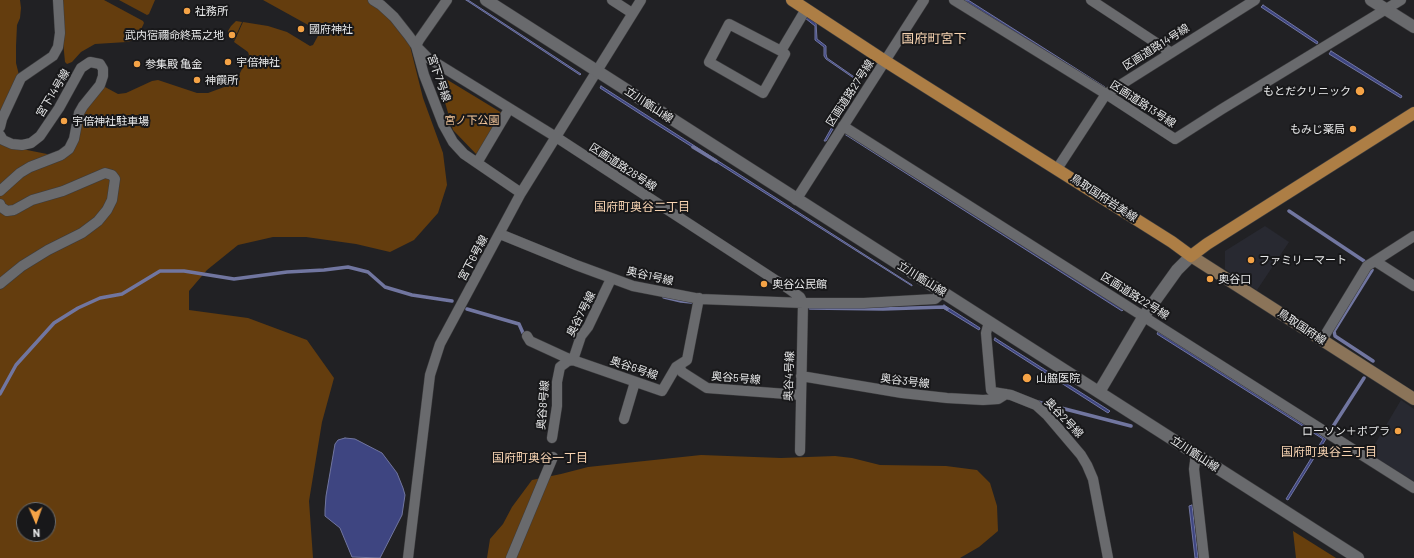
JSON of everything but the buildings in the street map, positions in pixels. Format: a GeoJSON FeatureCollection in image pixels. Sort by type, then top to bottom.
{"type":"FeatureCollection","features":[{"type":"Feature","properties":{"kind":"main road","name":"鳥取国府岩美線"},"geometry":{"type":"LineString","coordinates":[[792,0],[885,61],[1172,242],[1191,256]]}},
{"type":"Feature","properties":{"kind":"main road"},"geometry":{"type":"LineString","coordinates":[[1191,256],[1207,244],[1414,113]]}},
{"type":"Feature","properties":{"kind":"main road","name":"鳥取国府線"},"geometry":{"type":"LineString","coordinates":[[1191,256],[1414,398]]}},
{"type":"Feature","properties":{"kind":"street","name":"宮下14号線"},"geometry":{"type":"LineString","coordinates":[[0,127],[2,119],[21,78],[53,56],[58,47],[60,34],[58,0]]}},
{"type":"Feature","properties":{"kind":"street","name":"宮下7号線"},"geometry":{"type":"LineString","coordinates":[[373,0],[394,17],[416,46],[424,75],[443,124],[453,142],[464,154],[521,193]]}},
{"type":"Feature","properties":{"kind":"street"},"geometry":{"type":"LineString","coordinates":[[416,46],[447,0]]}},
{"type":"Feature","properties":{"kind":"street","name":"立川甑山線"},"geometry":{"type":"LineString","coordinates":[[486,0],[796,200],[943,292],[1358,558]]}},
{"type":"Feature","properties":{"kind":"street"},"geometry":{"type":"LineString","coordinates":[[612,0],[632,13]]}},
{"type":"Feature","properties":{"kind":"street","name":"宮下6号線"},"geometry":{"type":"LineString","coordinates":[[408,558],[430,375],[440,344],[521,193],[641,0]]}},
{"type":"Feature","properties":{"kind":"street","name":"区画道路27号線"},"geometry":{"type":"LineString","coordinates":[[796,200],[924,0]]}},
{"type":"Feature","properties":{"kind":"street","name":"区画道路13号線"},"geometry":{"type":"LineString","coordinates":[[954,0],[1106,94],[1174,139],[1387,10],[1401,0]]}},
{"type":"Feature","properties":{"kind":"street"},"geometry":{"type":"LineString","coordinates":[[1091,0],[1170,52]]}},
{"type":"Feature","properties":{"kind":"street","name":"区画道路14号線"},"geometry":{"type":"LineString","coordinates":[[1057,169],[1106,94],[1170,52],[1255,0]]}},
{"type":"Feature","properties":{"kind":"street"},"geometry":{"type":"LineString","coordinates":[[1371,0],[1414,27]]}},
{"type":"Feature","properties":{"kind":"street"},"geometry":{"type":"LineString","coordinates":[[780,52],[806,9]]}},
{"type":"Feature","properties":{"kind":"street"},"geometry":{"type":"LineString","coordinates":[[729,24],[780,52],[784,54],[763,93],[709,62],[729,24]]}},
{"type":"Feature","properties":{"kind":"street","name":"区画道路28号線"},"geometry":{"type":"LineString","coordinates":[[416,46],[428,58],[556,137],[789,289],[800,297],[803,303]]}},
{"type":"Feature","properties":{"kind":"street","name":"宮下14号線"},"geometry":{"type":"LineString","coordinates":[[0,135],[3,140],[12,144],[22,145],[31,143],[40,136],[59,108],[81,68],[90,62],[100,64],[103,69],[100,85],[81,109],[74,139],[69,149],[61,155],[30,167],[20,173],[0,191]]}},
{"type":"Feature","properties":{"kind":"street"},"geometry":{"type":"LineString","coordinates":[[476,163],[509,109]]}},
{"type":"Feature","properties":{"kind":"street","name":"区画道路22号線"},"geometry":{"type":"LineString","coordinates":[[843,126],[1414,488]]}},
{"type":"Feature","properties":{"kind":"street"},"geometry":{"type":"LineString","coordinates":[[0,204],[1,207],[7,211],[14,210],[32,200],[63,191],[105,173],[112,175],[115,179],[112,200],[107,210],[98,221],[82,233],[48,250],[22,266],[0,284]]}},
{"type":"Feature","properties":{"kind":"street","name":"奥谷1号線"},"geometry":{"type":"LineString","coordinates":[[500,234],[611,279],[633,286],[698,298],[803,303]]}},
{"type":"Feature","properties":{"kind":"street"},"geometry":{"type":"LineString","coordinates":[[1322,340],[1367,266],[1414,236]]}},
{"type":"Feature","properties":{"kind":"street"},"geometry":{"type":"LineString","coordinates":[[1099,392],[1144,316],[1177,270],[1191,256]]}},
{"type":"Feature","properties":{"kind":"street"},"geometry":{"type":"LineString","coordinates":[[1375,261],[1414,286]]}},
{"type":"Feature","properties":{"kind":"street","name":"奥谷7号線"},"geometry":{"type":"LineString","coordinates":[[573,360],[581,336],[588,327],[611,279]]}},
{"type":"Feature","properties":{"kind":"street"},"geometry":{"type":"LineString","coordinates":[[803,303],[864,303],[935,299],[943,292]]}},
{"type":"Feature","properties":{"kind":"street","name":"奥谷6号線"},"geometry":{"type":"LineString","coordinates":[[527,336],[530,341],[573,360],[662,391],[672,373],[679,365],[687,360],[698,298]]}},
{"type":"Feature","properties":{"kind":"street","name":"奥谷4号線"},"geometry":{"type":"LineString","coordinates":[[800,450],[803,303]]}},
{"type":"Feature","properties":{"kind":"street","name":"奥谷2号線"},"geometry":{"type":"LineString","coordinates":[[989,322],[986,333],[991,390],[993,392],[1024,399],[1036,405],[1047,415],[1081,455],[1093,479],[1108,558]]}},
{"type":"Feature","properties":{"kind":"street","name":"奥谷8号線"},"geometry":{"type":"LineString","coordinates":[[552,438],[557,406],[558,373],[563,364],[568,360],[573,360]]}},
{"type":"Feature","properties":{"kind":"street","name":"奥谷5号線"},"geometry":{"type":"LineString","coordinates":[[679,365],[682,372],[707,388],[800,395]]}},
{"type":"Feature","properties":{"kind":"street","name":"奥谷3号線"},"geometry":{"type":"LineString","coordinates":[[801,376],[902,393],[947,398],[983,400],[998,399],[1006,394]]}},
{"type":"Feature","properties":{"kind":"street"},"geometry":{"type":"LineString","coordinates":[[624,419],[636,382]]}},
{"type":"Feature","properties":{"kind":"street"},"geometry":{"type":"LineString","coordinates":[[1196,454],[1194,470],[1204,558]]}},
{"type":"Feature","properties":{"kind":"street"},"geometry":{"type":"LineString","coordinates":[[511,558],[553,457]]}},
{"type":"Feature","properties":{"kind":"shaded area"},"geometry":{"type":"Polygon","coordinates":[[[0,0],[20,0],[21,8],[20,18],[17,25],[16,46],[16,63],[19,75],[0,114],[0,0]]]}},
{"type":"Feature","properties":{"kind":"shaded area"},"geometry":{"type":"Polygon","coordinates":[[[59,0],[104,0],[143,21],[144,23],[137,38],[134,40],[127,42],[95,44],[81,52],[72,62],[67,64],[65,62],[59,0]]]}},
{"type":"Feature","properties":{"kind":"shaded area"},"geometry":{"type":"Polygon","coordinates":[[[119,0],[155,0],[149,14],[147,15],[119,0]]]}},
{"type":"Feature","properties":{"kind":"shaded area"},"geometry":{"type":"Polygon","coordinates":[[[263,0],[368,0],[383,10],[408,38],[423,98],[443,153],[447,185],[438,213],[414,240],[390,252],[356,244],[306,237],[273,237],[238,245],[207,270],[189,291],[189,310],[248,318],[307,340],[334,378],[322,422],[309,501],[313,558],[0,558],[0,141],[17,148],[62,157],[82,113],[101,87],[105,87],[118,94],[126,93],[152,81],[158,80],[197,93],[208,93],[235,83],[249,55],[248,52],[234,42],[243,22],[268,26],[287,32],[310,46],[313,45],[319,31],[263,0]]]}},
{"type":"Feature","properties":{"kind":"shaded area","name":"ファミリーマート"},"geometry":{"type":"Polygon","coordinates":[[[1265,226],[1289,242],[1257,290],[1225,269],[1225,251],[1265,226]]]}},
{"type":"Feature","properties":{"kind":"shaded area","name":"ローソン＋ポプラ"},"geometry":{"type":"Polygon","coordinates":[[[1401,400],[1414,409],[1414,482],[1369,454],[1401,400]]]}},
{"type":"Feature","properties":{"kind":"shaded area"},"geometry":{"type":"Polygon","coordinates":[[[701,455],[781,458],[835,456],[852,458],[880,465],[946,466],[977,470],[990,483],[997,506],[998,531],[979,547],[960,558],[487,558],[490,539],[503,524],[512,507],[532,480],[588,467],[701,455]]]}},
{"type":"Feature","properties":{"kind":"green space"},"geometry":{"type":"Polygon","coordinates":[[[236,21],[242,22],[234,40],[229,36],[228,31],[236,21]]]}},
{"type":"Feature","properties":{"kind":"green space","name":"宮ノ下公園"},"geometry":{"type":"Polygon","coordinates":[[[446,79],[502,113],[477,155],[453,130],[444,99],[446,79]]]}},
{"type":"Feature","properties":{"kind":"green space"},"geometry":{"type":"Polygon","coordinates":[[[1293,531],[1336,558],[1296,558],[1293,531]]]}},
{"type":"Feature","properties":{"kind":"water"},"geometry":{"type":"Polygon","coordinates":[[[466,0],[468,0],[581,74],[580,75],[466,0]]]}},
{"type":"Feature","properties":{"kind":"water"},"geometry":{"type":"Polygon","coordinates":[[[964,0],[968,0],[1105,87],[1104,88],[964,0]]]}},
{"type":"Feature","properties":{"kind":"water"},"geometry":{"type":"Polygon","coordinates":[[[1263,5],[1318,42],[1317,44],[1261,7],[1263,5]]]}},
{"type":"Feature","properties":{"kind":"water"},"geometry":{"type":"Polygon","coordinates":[[[806,16],[816,23],[817,39],[826,46],[827,58],[860,81],[826,141],[824,141],[858,81],[826,59],[824,56],[824,47],[815,40],[815,26],[805,18],[806,16]]]}},
{"type":"Feature","properties":{"kind":"water"},"geometry":{"type":"Polygon","coordinates":[[[1331,51],[1402,96],[1401,98],[1329,54],[1331,51]]]}},
{"type":"Feature","properties":{"kind":"water"},"geometry":{"type":"Polygon","coordinates":[[[601,86],[912,286],[648,119],[600,88],[601,86]]]}},
{"type":"Feature","properties":{"kind":"water"},"geometry":{"type":"Polygon","coordinates":[[[846,135],[849,135],[1124,309],[1122,311],[846,135]]]}},
{"type":"Feature","properties":{"kind":"water"},"geometry":{"type":"Polygon","coordinates":[[[944,305],[980,328],[979,330],[943,308],[944,305]]]}},
{"type":"Feature","properties":{"kind":"water"},"geometry":{"type":"Polygon","coordinates":[[[1158,332],[1326,439],[1288,500],[1286,499],[1323,439],[1157,334],[1158,332]]]}},
{"type":"Feature","properties":{"kind":"water"},"geometry":{"type":"Polygon","coordinates":[[[995,338],[1110,411],[1108,413],[994,340],[995,338]]]}},
{"type":"Feature","properties":{"kind":"water"},"geometry":{"type":"Polygon","coordinates":[[[345,438],[355,439],[382,453],[397,473],[403,488],[405,495],[402,515],[380,558],[352,557],[340,528],[325,516],[326,496],[335,444],[338,440],[345,438]]]}},
{"type":"Feature","properties":{"kind":"water"},"geometry":{"type":"Polygon","coordinates":[[[1192,505],[1198,558],[1195,558],[1189,506],[1192,505]]]}},
{"type":"Feature","properties":{"kind":"waterway"},"geometry":{"type":"LineString","coordinates":[[693,147],[716,161]]}},
{"type":"Feature","properties":{"kind":"waterway"},"geometry":{"type":"LineString","coordinates":[[1289,211],[1364,261]]}},
{"type":"Feature","properties":{"kind":"waterway"},"geometry":{"type":"LineString","coordinates":[[0,394],[16,365],[54,323],[78,308],[100,298],[122,294],[160,271],[184,271],[234,279],[287,272],[348,267],[368,272],[385,287],[412,295],[452,301]]}},
{"type":"Feature","properties":{"kind":"waterway"},"geometry":{"type":"LineString","coordinates":[[1372,270],[1334,331],[1335,336],[1373,361]]}},
{"type":"Feature","properties":{"kind":"waterway"},"geometry":{"type":"LineString","coordinates":[[664,297],[691,302]]}},
{"type":"Feature","properties":{"kind":"waterway"},"geometry":{"type":"LineString","coordinates":[[810,308],[883,309],[944,307],[947,309]]}},
{"type":"Feature","properties":{"kind":"waterway"},"geometry":{"type":"LineString","coordinates":[[467,309],[519,324],[523,333]]}},
{"type":"Feature","properties":{"kind":"waterway"},"geometry":{"type":"LineString","coordinates":[[575,338],[577,332],[582,327]]}},
{"type":"Feature","properties":{"kind":"waterway"},"geometry":{"type":"LineString","coordinates":[[1332,428],[1364,378]]}},
{"type":"Feature","properties":{"kind":"waterway"},"geometry":{"type":"LineString","coordinates":[[1038,402],[1131,426]]}},
{"type":"Feature","properties":{"kind":"place","name":"社務所"},"geometry":{"type":"Point","coordinates":[187,11]}},
{"type":"Feature","properties":{"kind":"place","name":"國府神社"},"geometry":{"type":"Point","coordinates":[301,29]}},
{"type":"Feature","properties":{"kind":"place","name":"武内宿禰命終焉之地"},"geometry":{"type":"Point","coordinates":[232,35]}},
{"type":"Feature","properties":{"kind":"place","name":"宇倍神社"},"geometry":{"type":"Point","coordinates":[228,62]}},
{"type":"Feature","properties":{"kind":"place","name":"参集殿 亀金"},"geometry":{"type":"Point","coordinates":[137,64]}},
{"type":"Feature","properties":{"kind":"place","name":"神饌所"},"geometry":{"type":"Point","coordinates":[197,80]}},
{"type":"Feature","properties":{"kind":"place","name":"もとだクリニック"},"geometry":{"type":"Point","coordinates":[1360,91]}},
{"type":"Feature","properties":{"kind":"place","name":"宇倍神社駐車場"},"geometry":{"type":"Point","coordinates":[64,121]}},
{"type":"Feature","properties":{"kind":"place","name":"もみじ薬局"},"geometry":{"type":"Point","coordinates":[1353,129]}},
{"type":"Feature","properties":{"kind":"place","name":"ファミリーマート"},"geometry":{"type":"Point","coordinates":[1251,260]}},
{"type":"Feature","properties":{"kind":"place","name":"奥谷口"},"geometry":{"type":"Point","coordinates":[1210,279]}},
{"type":"Feature","properties":{"kind":"place","name":"奥谷公民館"},"geometry":{"type":"Point","coordinates":[764,284]}},
{"type":"Feature","properties":{"kind":"place","name":"山脇医院"},"geometry":{"type":"Point","coordinates":[1027,378]}},
{"type":"Feature","properties":{"kind":"place","name":"ローソン＋ポプラ"},"geometry":{"type":"Point","coordinates":[1398,431]}},
{"type":"Feature","properties":{"kind":"district","name":"国府町宮下"},"geometry":{"type":"Point","coordinates":[934,39]}},
{"type":"Feature","properties":{"kind":"district","name":"国府町奥谷二丁目"},"geometry":{"type":"Point","coordinates":[642,207]}},
{"type":"Feature","properties":{"kind":"district","name":"国府町奥谷三丁目"},"geometry":{"type":"Point","coordinates":[1329,452]}},
{"type":"Feature","properties":{"kind":"district","name":"国府町奥谷一丁目"},"geometry":{"type":"Point","coordinates":[540,458]}}]}
